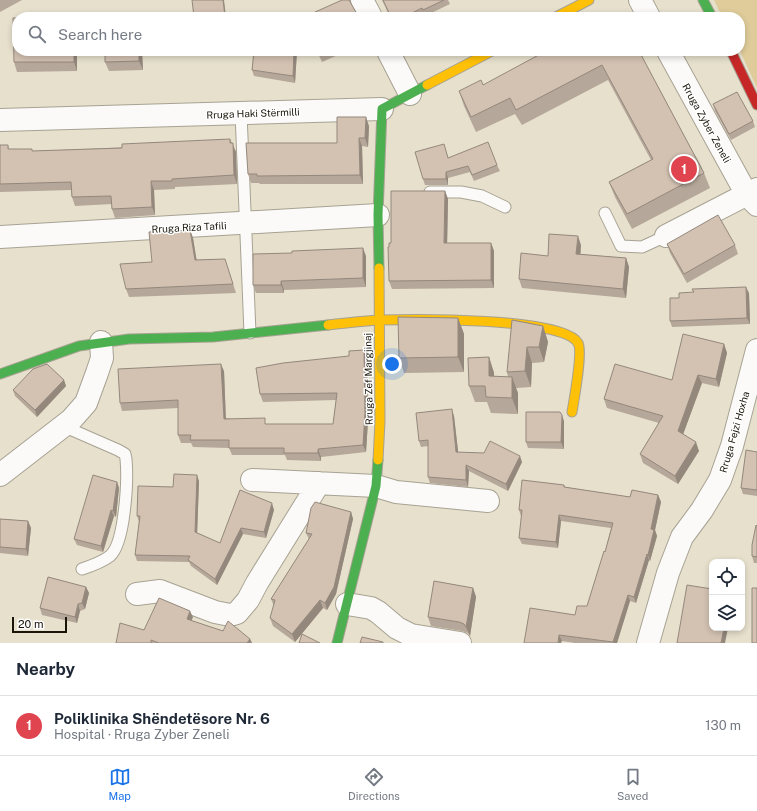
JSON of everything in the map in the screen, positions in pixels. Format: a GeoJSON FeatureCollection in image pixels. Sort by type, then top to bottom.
{"type":"FeatureCollection","features":[{"type":"Feature","properties":{"kind":"street"},"geometry":{"type":"LineString","coordinates":[[362,0],[368,12]]}},
{"type":"Feature","properties":{"kind":"street"},"geometry":{"type":"LineString","coordinates":[[566,12],[589,0]]}},
{"type":"Feature","properties":{"kind":"street"},"geometry":{"type":"LineString","coordinates":[[640,0],[646,12]]}},
{"type":"Feature","properties":{"kind":"street"},"geometry":{"type":"LineString","coordinates":[[703,0],[709,12]]}},
{"type":"Feature","properties":{"kind":"street"},"geometry":{"type":"LineString","coordinates":[[391,56],[410,94]]}},
{"type":"Feature","properties":{"kind":"street","name":"Rruga Haki Stërmilli"},"geometry":{"type":"LineString","coordinates":[[0,120],[382,110],[482,56]]}},
{"type":"Feature","properties":{"kind":"street","name":"Rruga Zyber Zeneli"},"geometry":{"type":"LineString","coordinates":[[671,56],[754,196]]}},
{"type":"Feature","properties":{"kind":"street"},"geometry":{"type":"LineString","coordinates":[[733,56],[757,105]]}},
{"type":"Feature","properties":{"kind":"street","name":"Rruga Zef Margjinaj"},"geometry":{"type":"LineString","coordinates":[[337,643],[376,486],[380,421],[378,215],[383,192],[382,110]]}},
{"type":"Feature","properties":{"kind":"street"},"geometry":{"type":"LineString","coordinates":[[666,236],[754,196]]}},
{"type":"Feature","properties":{"kind":"street","name":"Rruga Riza Tafili"},"geometry":{"type":"LineString","coordinates":[[0,238],[378,215]]}},
{"type":"Feature","properties":{"kind":"street"},"geometry":{"type":"LineString","coordinates":[[0,374],[79,346],[129,339],[206,337],[379,320],[516,323],[561,332],[574,338],[579,344],[579,360],[572,412]]}},
{"type":"Feature","properties":{"kind":"street"},"geometry":{"type":"LineString","coordinates":[[0,475],[64,426],[86,403],[102,358],[101,342]]}},
{"type":"Feature","properties":{"kind":"street","name":"Rruga Fejzi Hoxha"},"geometry":{"type":"LineString","coordinates":[[648,643],[668,573],[682,537],[702,510],[720,480],[732,446],[757,350]]}},
{"type":"Feature","properties":{"kind":"street"},"geometry":{"type":"LineString","coordinates":[[252,480],[376,486],[396,492],[488,501]]}},
{"type":"Feature","properties":{"kind":"street"},"geometry":{"type":"LineString","coordinates":[[137,594],[160,591],[215,612],[230,615],[237,613],[248,600],[319,483]]}},
{"type":"Feature","properties":{"kind":"street"},"geometry":{"type":"LineString","coordinates":[[346,604],[371,608],[397,628],[411,635],[460,643]]}},
{"type":"Feature","properties":{"kind":"lane"},"geometry":{"type":"LineString","coordinates":[[242,113],[250,333]]}},
{"type":"Feature","properties":{"kind":"lane"},"geometry":{"type":"LineString","coordinates":[[417,192],[461,192],[482,196],[505,207]]}},
{"type":"Feature","properties":{"kind":"lane"},"geometry":{"type":"LineString","coordinates":[[605,213],[622,246],[642,247],[666,236]]}},
{"type":"Feature","properties":{"kind":"lane"},"geometry":{"type":"LineString","coordinates":[[64,426],[118,450],[125,454],[126,459],[126,499],[116,548],[111,555],[102,561],[82,569]]}},
{"type":"Feature","properties":{"kind":"shaded area"},"geometry":{"type":"Polygon","coordinates":[[[714,0],[757,0],[757,88],[742,56],[745,56],[745,12],[720,12],[714,0]]]}},
{"type":"Feature","properties":{"kind":"building"},"geometry":{"type":"Polygon","coordinates":[[[192,0],[223,0],[224,12],[193,12],[192,0]]]}},
{"type":"Feature","properties":{"kind":"building"},"geometry":{"type":"Polygon","coordinates":[[[342,0],[349,0],[356,12],[315,12],[342,0]]]}},
{"type":"Feature","properties":{"kind":"building"},"geometry":{"type":"Polygon","coordinates":[[[383,0],[444,0],[423,10],[422,8],[414,12],[389,12],[383,0]]]}},
{"type":"Feature","properties":{"kind":"building"},"geometry":{"type":"Polygon","coordinates":[[[14,56],[74,56],[74,62],[14,62],[14,56]]]}},
{"type":"Feature","properties":{"kind":"building"},"geometry":{"type":"Polygon","coordinates":[[[105,56],[139,56],[139,61],[105,62],[105,56]]]}},
{"type":"Feature","properties":{"kind":"building"},"geometry":{"type":"Polygon","coordinates":[[[253,56],[294,56],[293,76],[252,70],[253,56]]]}},
{"type":"Feature","properties":{"kind":"building"},"geometry":{"type":"Polygon","coordinates":[[[537,56],[642,56],[704,173],[627,214],[609,182],[653,159],[602,65],[516,110],[510,98],[471,117],[459,91],[481,80],[483,85],[537,56]]]}},
{"type":"Feature","properties":{"kind":"building"},"geometry":{"type":"Polygon","coordinates":[[[737,92],[753,121],[729,134],[713,104],[737,92]]]}},
{"type":"Feature","properties":{"kind":"building"},"geometry":{"type":"Polygon","coordinates":[[[337,117],[366,117],[365,138],[359,138],[360,175],[257,176],[257,174],[248,174],[246,143],[337,143],[337,117]]]}},
{"type":"Feature","properties":{"kind":"building"},"geometry":{"type":"Polygon","coordinates":[[[230,139],[230,143],[233,143],[234,175],[172,179],[172,181],[151,181],[152,207],[112,209],[111,196],[72,197],[71,182],[0,184],[0,145],[8,145],[8,149],[32,149],[32,151],[122,148],[122,144],[230,139]]]}},
{"type":"Feature","properties":{"kind":"building"},"geometry":{"type":"Polygon","coordinates":[[[488,142],[497,165],[472,175],[468,166],[446,172],[446,179],[423,179],[415,152],[444,144],[448,158],[488,142]]]}},
{"type":"Feature","properties":{"kind":"building"},"geometry":{"type":"Polygon","coordinates":[[[391,191],[445,191],[444,243],[491,243],[491,280],[389,281],[388,247],[389,243],[391,243],[391,191]]]}},
{"type":"Feature","properties":{"kind":"building"},"geometry":{"type":"Polygon","coordinates":[[[718,215],[735,245],[684,274],[667,244],[718,215]]]}},
{"type":"Feature","properties":{"kind":"building"},"geometry":{"type":"Polygon","coordinates":[[[190,230],[195,260],[225,259],[233,284],[126,289],[120,264],[152,262],[149,232],[190,230]]]}},
{"type":"Feature","properties":{"kind":"building"},"geometry":{"type":"Polygon","coordinates":[[[549,234],[578,236],[576,254],[626,258],[623,289],[519,279],[521,253],[548,256],[549,234]]]}},
{"type":"Feature","properties":{"kind":"building"},"geometry":{"type":"Polygon","coordinates":[[[363,248],[363,278],[281,281],[281,285],[253,285],[253,254],[363,248]]]}},
{"type":"Feature","properties":{"kind":"building"},"geometry":{"type":"Polygon","coordinates":[[[746,287],[747,318],[670,321],[670,298],[679,298],[679,293],[694,292],[692,289],[746,287]]]}},
{"type":"Feature","properties":{"kind":"building"},"geometry":{"type":"Polygon","coordinates":[[[398,317],[458,318],[458,357],[399,358],[398,317]]]}},
{"type":"Feature","properties":{"kind":"building"},"geometry":{"type":"Polygon","coordinates":[[[512,320],[543,326],[539,347],[527,347],[525,371],[507,372],[512,320]]]}},
{"type":"Feature","properties":{"kind":"building"},"geometry":{"type":"Polygon","coordinates":[[[683,334],[724,344],[716,379],[698,375],[678,431],[696,442],[675,476],[640,454],[663,416],[604,399],[615,364],[672,380],[683,334]]]}},
{"type":"Feature","properties":{"kind":"building"},"geometry":{"type":"Polygon","coordinates":[[[364,350],[365,413],[363,445],[318,449],[318,453],[284,453],[284,448],[229,448],[229,440],[190,440],[191,435],[178,435],[178,400],[120,403],[118,369],[221,364],[224,419],[265,418],[265,424],[333,424],[337,393],[260,394],[256,368],[283,363],[349,356],[349,351],[364,350]]]}},
{"type":"Feature","properties":{"kind":"building"},"geometry":{"type":"Polygon","coordinates":[[[489,357],[489,376],[512,377],[512,398],[486,397],[485,386],[469,386],[468,358],[489,357]]]}},
{"type":"Feature","properties":{"kind":"building"},"geometry":{"type":"Polygon","coordinates":[[[47,364],[64,380],[35,410],[13,390],[33,369],[47,364]]]}},
{"type":"Feature","properties":{"kind":"building"},"geometry":{"type":"Polygon","coordinates":[[[452,409],[456,452],[484,453],[490,441],[520,456],[506,484],[466,465],[466,480],[428,477],[428,440],[419,441],[416,413],[452,409]]]}},
{"type":"Feature","properties":{"kind":"building"},"geometry":{"type":"Polygon","coordinates":[[[526,412],[560,412],[562,415],[561,442],[526,442],[526,412]]]}},
{"type":"Feature","properties":{"kind":"building"},"geometry":{"type":"Polygon","coordinates":[[[746,450],[757,452],[757,490],[741,488],[746,450]]]}},
{"type":"Feature","properties":{"kind":"building"},"geometry":{"type":"Polygon","coordinates":[[[174,474],[197,475],[195,532],[220,543],[240,490],[272,503],[264,532],[241,528],[215,579],[188,560],[190,556],[135,555],[140,516],[137,516],[138,486],[173,487],[174,474]]]}},
{"type":"Feature","properties":{"kind":"building"},"geometry":{"type":"Polygon","coordinates":[[[93,475],[117,482],[113,511],[111,510],[101,546],[74,539],[93,475]]]}},
{"type":"Feature","properties":{"kind":"building"},"geometry":{"type":"Polygon","coordinates":[[[522,480],[564,485],[564,487],[630,497],[632,490],[658,495],[651,529],[654,530],[648,555],[647,554],[634,597],[628,595],[613,642],[559,635],[558,643],[524,643],[530,608],[575,615],[577,606],[587,606],[613,523],[559,515],[556,542],[519,538],[522,510],[519,510],[522,480]]]}},
{"type":"Feature","properties":{"kind":"building"},"geometry":{"type":"Polygon","coordinates":[[[315,502],[351,512],[334,587],[325,603],[320,600],[292,634],[270,618],[275,600],[271,599],[312,534],[306,533],[311,508],[315,502]]]}},
{"type":"Feature","properties":{"kind":"building"},"geometry":{"type":"Polygon","coordinates":[[[0,519],[28,521],[26,549],[0,547],[0,519]]]}},
{"type":"Feature","properties":{"kind":"building"},"geometry":{"type":"Polygon","coordinates":[[[756,525],[757,557],[752,556],[752,545],[756,525]]]}},
{"type":"Feature","properties":{"kind":"building"},"geometry":{"type":"Polygon","coordinates":[[[48,577],[86,587],[82,603],[78,604],[75,617],[40,608],[48,577]]]}},
{"type":"Feature","properties":{"kind":"building"},"geometry":{"type":"Polygon","coordinates":[[[434,581],[473,588],[466,627],[464,624],[459,622],[428,617],[434,581]]]}},
{"type":"Feature","properties":{"kind":"building"},"geometry":{"type":"Polygon","coordinates":[[[687,585],[709,589],[709,631],[723,631],[721,643],[677,643],[687,585]]]}},
{"type":"Feature","properties":{"kind":"building"},"geometry":{"type":"Polygon","coordinates":[[[752,588],[757,588],[757,643],[752,643],[752,588]]]}},
{"type":"Feature","properties":{"kind":"building"},"geometry":{"type":"Polygon","coordinates":[[[159,598],[190,611],[187,619],[223,631],[228,621],[250,639],[247,643],[159,643],[151,640],[151,643],[116,643],[120,623],[144,630],[159,598]]]}},
{"type":"Feature","properties":{"kind":"building"},"geometry":{"type":"Polygon","coordinates":[[[302,634],[320,643],[299,643],[302,634]]]}},
{"type":"Feature","properties":{"kind":"building"},"geometry":{"type":"Polygon","coordinates":[[[362,637],[383,642],[383,643],[360,643],[362,637]]]}},
{"type":"Feature","properties":{"kind":"traffic: fast"},"geometry":{"type":"LineString","coordinates":[[703,0],[709,12]]}},
{"type":"Feature","properties":{"kind":"traffic: fast"},"geometry":{"type":"LineString","coordinates":[[379,268],[378,215],[382,109],[427,85]]}},
{"type":"Feature","properties":{"kind":"traffic: fast"},"geometry":{"type":"LineString","coordinates":[[0,374],[79,346],[129,339],[213,337],[328,325]]}},
{"type":"Feature","properties":{"kind":"traffic: fast"},"geometry":{"type":"LineString","coordinates":[[337,643],[376,486],[378,460]]}},
{"type":"Feature","properties":{"kind":"traffic: slow"},"geometry":{"type":"LineString","coordinates":[[566,12],[589,0]]}},
{"type":"Feature","properties":{"kind":"traffic: slow"},"geometry":{"type":"LineString","coordinates":[[427,85],[482,56]]}},
{"type":"Feature","properties":{"kind":"traffic: slow"},"geometry":{"type":"LineString","coordinates":[[378,460],[380,421],[379,268]]}},
{"type":"Feature","properties":{"kind":"traffic: slow"},"geometry":{"type":"LineString","coordinates":[[328,325],[379,320],[485,321],[546,328],[567,335],[578,343],[579,348],[578,376],[572,412]]}},
{"type":"Feature","properties":{"kind":"traffic: jam"},"geometry":{"type":"LineString","coordinates":[[733,56],[757,105]]}},
{"type":"Feature","properties":{"kind":"place","name":"Poliklinika Shëndetësore Nr. 6"},"geometry":{"type":"Point","coordinates":[684,169]}}]}
